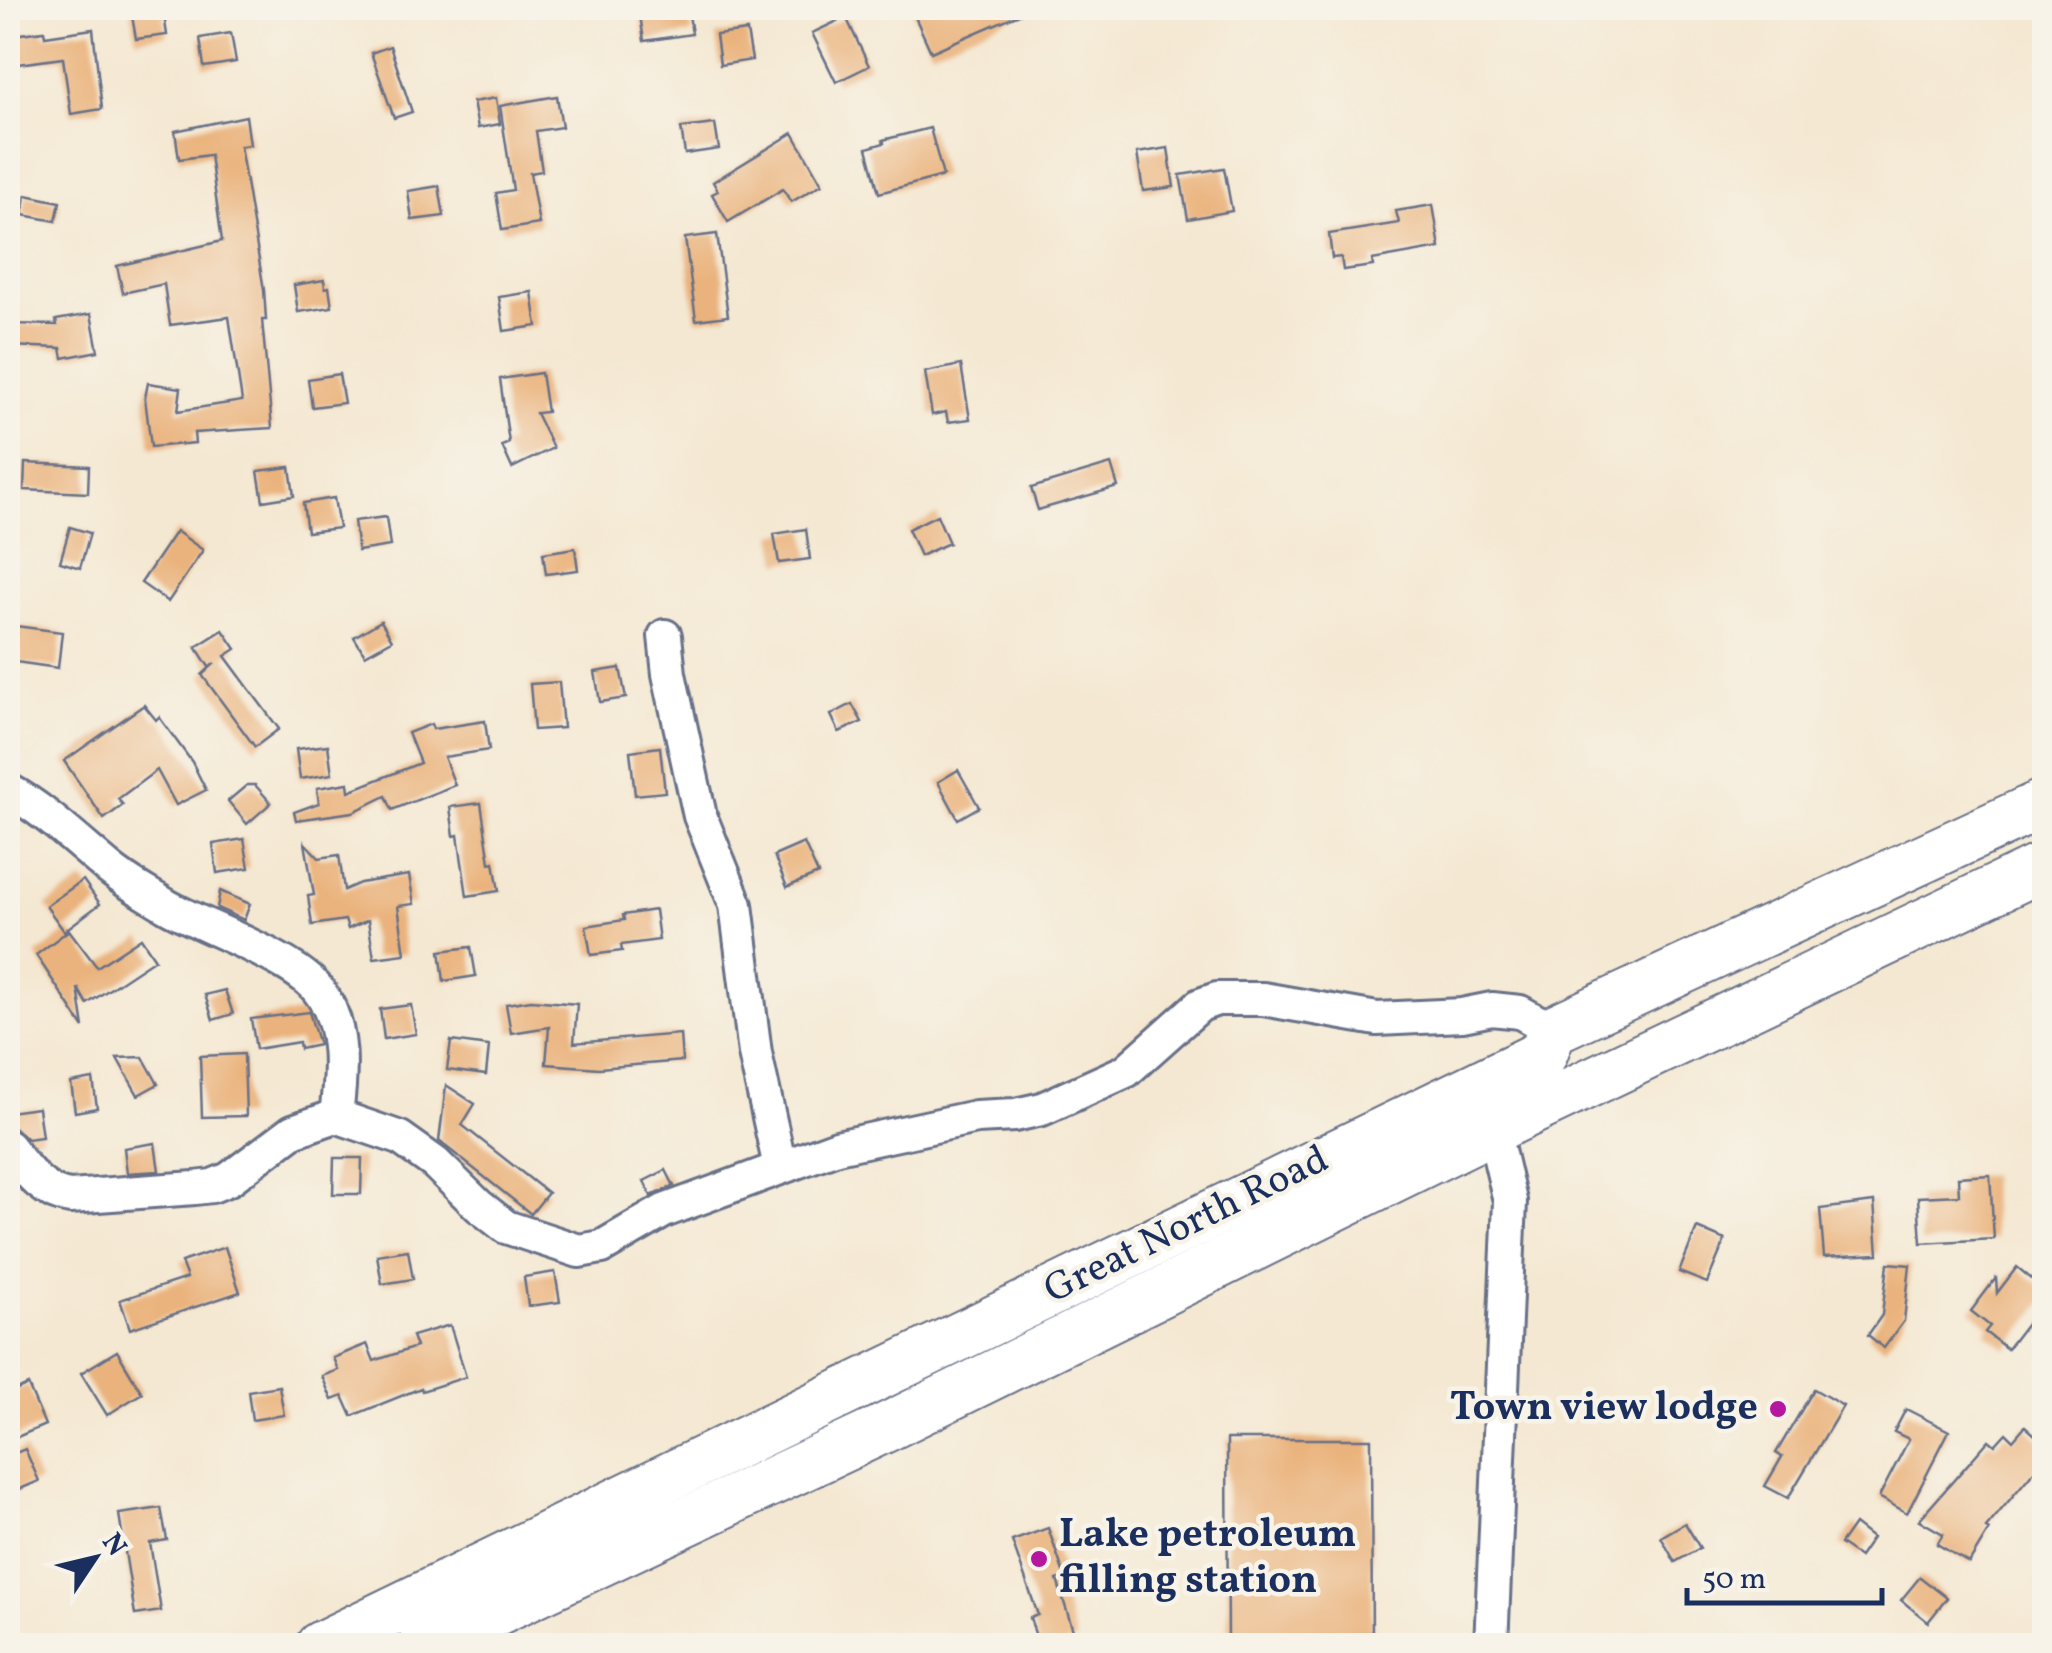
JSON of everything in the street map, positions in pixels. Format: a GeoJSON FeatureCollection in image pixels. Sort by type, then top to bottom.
{"type":"FeatureCollection","features":[{"type":"Feature","properties":{"kind":"highway","name":"Great North Road"},"geometry":{"type":"LineString","coordinates":[[320,1646],[1543,1054],[1552,1030],[2044,803]]}},
{"type":"Feature","properties":{"kind":"highway","name":"Great North Road"},"geometry":{"type":"LineString","coordinates":[[422,1646],[886,1428],[1495,1128],[2044,866]]}},
{"type":"Feature","properties":{"kind":"street"},"geometry":{"type":"LineString","coordinates":[[664,636],[700,816],[736,905],[754,1052],[780,1167]]}},
{"type":"Feature","properties":{"kind":"street"},"geometry":{"type":"LineString","coordinates":[[8,790],[33,804],[112,871],[171,908],[253,947],[310,980],[326,1002],[341,1054],[336,1116]]}},
{"type":"Feature","properties":{"kind":"street"},"geometry":{"type":"LineString","coordinates":[[8,1148],[54,1195],[70,1198],[195,1188],[229,1178],[293,1131],[336,1116],[400,1138],[436,1164],[478,1206],[506,1227],[579,1251],[602,1247],[664,1211],[837,1146],[976,1116],[1016,1115],[1042,1109],[1126,1071],[1200,1006],[1218,999],[1263,999],[1377,1019],[1462,1015],[1492,1009],[1520,1012],[1552,1030]]}},
{"type":"Feature","properties":{"kind":"street"},"geometry":{"type":"LineString","coordinates":[[1478,1084],[1495,1128],[1510,1202],[1490,1646]]}},
{"type":"Feature","properties":{"kind":"building"},"geometry":{"type":"Polygon","coordinates":[[[163,8],[167,35],[136,39],[131,10],[163,8]]]}},
{"type":"Feature","properties":{"kind":"building"},"geometry":{"type":"Polygon","coordinates":[[[646,8],[688,8],[692,34],[644,41],[640,15],[647,14],[646,8]]]}},
{"type":"Feature","properties":{"kind":"building"},"geometry":{"type":"Polygon","coordinates":[[[911,8],[1033,8],[931,52],[911,8]]]}},
{"type":"Feature","properties":{"kind":"building"},"geometry":{"type":"Polygon","coordinates":[[[846,17],[869,66],[836,82],[812,33],[846,17]]]}},
{"type":"Feature","properties":{"kind":"building"},"geometry":{"type":"Polygon","coordinates":[[[93,29],[102,109],[71,114],[63,58],[18,64],[13,35],[44,31],[45,36],[93,29]]]}},
{"type":"Feature","properties":{"kind":"building"},"geometry":{"type":"Polygon","coordinates":[[[747,31],[752,60],[720,65],[716,35],[747,31]]]}},
{"type":"Feature","properties":{"kind":"building"},"geometry":{"type":"Polygon","coordinates":[[[231,33],[236,62],[204,67],[200,38],[231,33]]]}},
{"type":"Feature","properties":{"kind":"building"},"geometry":{"type":"Polygon","coordinates":[[[390,46],[412,112],[394,118],[371,53],[390,46]]]}},
{"type":"Feature","properties":{"kind":"building"},"geometry":{"type":"Polygon","coordinates":[[[557,96],[562,127],[536,131],[542,171],[530,173],[539,224],[502,230],[496,193],[513,190],[500,106],[557,96]]]}},
{"type":"Feature","properties":{"kind":"building"},"geometry":{"type":"Polygon","coordinates":[[[496,98],[500,124],[478,128],[473,102],[496,98]]]}},
{"type":"Feature","properties":{"kind":"building"},"geometry":{"type":"Polygon","coordinates":[[[246,116],[250,145],[240,146],[264,290],[266,320],[262,320],[272,428],[194,433],[195,443],[151,447],[145,398],[148,383],[181,388],[178,411],[242,401],[229,317],[170,325],[164,284],[123,293],[117,266],[222,241],[210,155],[179,159],[175,131],[246,116]]]}},
{"type":"Feature","properties":{"kind":"building"},"geometry":{"type":"Polygon","coordinates":[[[715,124],[719,149],[685,154],[681,128],[715,124]]]}},
{"type":"Feature","properties":{"kind":"building"},"geometry":{"type":"Polygon","coordinates":[[[930,128],[943,176],[879,193],[867,148],[930,128]]]}},
{"type":"Feature","properties":{"kind":"building"},"geometry":{"type":"Polygon","coordinates":[[[793,133],[822,184],[791,202],[783,189],[728,222],[712,194],[718,191],[713,182],[793,133]]]}},
{"type":"Feature","properties":{"kind":"building"},"geometry":{"type":"Polygon","coordinates":[[[1168,148],[1174,187],[1143,191],[1137,153],[1168,148]]]}},
{"type":"Feature","properties":{"kind":"building"},"geometry":{"type":"Polygon","coordinates":[[[1224,168],[1232,211],[1188,219],[1180,175],[1224,168]]]}},
{"type":"Feature","properties":{"kind":"building"},"geometry":{"type":"Polygon","coordinates":[[[439,186],[444,216],[412,220],[408,191],[439,186]]]}},
{"type":"Feature","properties":{"kind":"building"},"geometry":{"type":"Polygon","coordinates":[[[26,195],[60,202],[56,221],[23,215],[26,195]]]}},
{"type":"Feature","properties":{"kind":"building"},"geometry":{"type":"Polygon","coordinates":[[[1433,205],[1440,248],[1372,260],[1373,266],[1343,270],[1341,257],[1332,258],[1329,234],[1399,223],[1396,211],[1433,205]]]}},
{"type":"Feature","properties":{"kind":"building"},"geometry":{"type":"Polygon","coordinates":[[[717,234],[728,316],[696,320],[685,238],[717,234]]]}},
{"type":"Feature","properties":{"kind":"building"},"geometry":{"type":"Polygon","coordinates":[[[324,280],[332,307],[298,312],[294,285],[324,280]]]}},
{"type":"Feature","properties":{"kind":"building"},"geometry":{"type":"Polygon","coordinates":[[[532,292],[537,326],[504,331],[499,297],[532,292]]]}},
{"type":"Feature","properties":{"kind":"building"},"geometry":{"type":"Polygon","coordinates":[[[91,314],[98,351],[63,358],[61,348],[8,346],[8,324],[57,325],[56,320],[91,314]]]}},
{"type":"Feature","properties":{"kind":"building"},"geometry":{"type":"Polygon","coordinates":[[[961,365],[970,419],[948,422],[946,412],[932,415],[925,372],[961,365]]]}},
{"type":"Feature","properties":{"kind":"building"},"geometry":{"type":"Polygon","coordinates":[[[541,373],[547,412],[536,413],[553,448],[512,468],[502,446],[509,443],[500,379],[541,373]]]}},
{"type":"Feature","properties":{"kind":"building"},"geometry":{"type":"Polygon","coordinates":[[[339,374],[344,403],[312,407],[308,379],[339,374]]]}},
{"type":"Feature","properties":{"kind":"building"},"geometry":{"type":"Polygon","coordinates":[[[25,463],[89,466],[88,493],[24,490],[25,463]]]}},
{"type":"Feature","properties":{"kind":"building"},"geometry":{"type":"Polygon","coordinates":[[[1111,464],[1118,487],[1038,510],[1031,488],[1111,464]]]}},
{"type":"Feature","properties":{"kind":"building"},"geometry":{"type":"Polygon","coordinates":[[[290,467],[294,496],[263,501],[258,471],[290,467]]]}},
{"type":"Feature","properties":{"kind":"building"},"geometry":{"type":"Polygon","coordinates":[[[334,498],[339,528],[307,532],[303,503],[334,498]]]}},
{"type":"Feature","properties":{"kind":"building"},"geometry":{"type":"Polygon","coordinates":[[[937,515],[949,543],[920,556],[908,529],[937,515]]]}},
{"type":"Feature","properties":{"kind":"building"},"geometry":{"type":"Polygon","coordinates":[[[386,517],[390,546],[358,551],[354,521],[386,517]]]}},
{"type":"Feature","properties":{"kind":"building"},"geometry":{"type":"Polygon","coordinates":[[[70,527],[90,533],[80,568],[60,562],[70,527]]]}},
{"type":"Feature","properties":{"kind":"building"},"geometry":{"type":"Polygon","coordinates":[[[806,529],[810,559],[779,563],[774,534],[806,529]]]}},
{"type":"Feature","properties":{"kind":"building"},"geometry":{"type":"Polygon","coordinates":[[[176,531],[203,550],[168,602],[141,583],[176,531]]]}},
{"type":"Feature","properties":{"kind":"building"},"geometry":{"type":"Polygon","coordinates":[[[575,548],[578,570],[546,574],[543,553],[575,548]]]}},
{"type":"Feature","properties":{"kind":"building"},"geometry":{"type":"Polygon","coordinates":[[[381,621],[392,640],[365,655],[354,637],[381,621]]]}},
{"type":"Feature","properties":{"kind":"building"},"geometry":{"type":"Polygon","coordinates":[[[8,625],[62,632],[58,668],[8,661],[8,625]]]}},
{"type":"Feature","properties":{"kind":"building"},"geometry":{"type":"Polygon","coordinates":[[[223,630],[236,649],[225,656],[279,729],[255,747],[202,675],[215,663],[209,667],[196,647],[223,630]]]}},
{"type":"Feature","properties":{"kind":"building"},"geometry":{"type":"Polygon","coordinates":[[[620,668],[626,698],[600,702],[595,672],[620,668]]]}},
{"type":"Feature","properties":{"kind":"building"},"geometry":{"type":"Polygon","coordinates":[[[559,682],[563,728],[534,730],[530,684],[559,682]]]}},
{"type":"Feature","properties":{"kind":"building"},"geometry":{"type":"Polygon","coordinates":[[[852,704],[862,722],[839,732],[831,715],[852,704]]]}},
{"type":"Feature","properties":{"kind":"building"},"geometry":{"type":"Polygon","coordinates":[[[144,705],[156,720],[159,717],[192,762],[206,790],[176,805],[157,770],[118,799],[123,805],[104,819],[64,761],[144,705]]]}},
{"type":"Feature","properties":{"kind":"building"},"geometry":{"type":"Polygon","coordinates":[[[485,721],[489,750],[444,757],[455,785],[392,810],[386,796],[353,812],[296,820],[294,812],[319,803],[317,788],[348,783],[349,791],[420,763],[408,733],[431,724],[433,729],[485,721]]]}},
{"type":"Feature","properties":{"kind":"building"},"geometry":{"type":"Polygon","coordinates":[[[328,745],[332,774],[300,779],[296,749],[328,745]]]}},
{"type":"Feature","properties":{"kind":"building"},"geometry":{"type":"Polygon","coordinates":[[[660,747],[665,792],[635,795],[630,751],[660,747]]]}},
{"type":"Feature","properties":{"kind":"building"},"geometry":{"type":"Polygon","coordinates":[[[958,770],[979,807],[958,819],[938,782],[958,770]]]}},
{"type":"Feature","properties":{"kind":"building"},"geometry":{"type":"Polygon","coordinates":[[[247,785],[255,785],[271,803],[247,824],[228,801],[247,785]]]}},
{"type":"Feature","properties":{"kind":"building"},"geometry":{"type":"Polygon","coordinates":[[[481,803],[490,863],[494,862],[499,891],[467,896],[450,807],[481,803]]]}},
{"type":"Feature","properties":{"kind":"building"},"geometry":{"type":"Polygon","coordinates":[[[244,839],[249,868],[217,873],[213,844],[244,839]]]}},
{"type":"Feature","properties":{"kind":"building"},"geometry":{"type":"Polygon","coordinates":[[[305,843],[319,858],[339,855],[344,890],[360,883],[409,875],[414,904],[398,906],[405,954],[374,958],[368,920],[348,929],[345,920],[312,925],[308,896],[314,895],[305,843]]]}},
{"type":"Feature","properties":{"kind":"building"},"geometry":{"type":"Polygon","coordinates":[[[804,843],[818,874],[787,887],[774,856],[804,843]]]}},
{"type":"Feature","properties":{"kind":"building"},"geometry":{"type":"Polygon","coordinates":[[[83,880],[100,904],[64,931],[46,906],[83,880]]]}},
{"type":"Feature","properties":{"kind":"building"},"geometry":{"type":"Polygon","coordinates":[[[220,891],[250,904],[244,920],[217,908],[220,891]]]}},
{"type":"Feature","properties":{"kind":"building"},"geometry":{"type":"Polygon","coordinates":[[[655,910],[659,940],[621,945],[622,951],[591,955],[586,926],[655,910]]]}},
{"type":"Feature","properties":{"kind":"building"},"geometry":{"type":"Polygon","coordinates":[[[69,930],[97,967],[141,938],[155,959],[87,1004],[78,988],[84,1028],[36,955],[69,930]]]}},
{"type":"Feature","properties":{"kind":"building"},"geometry":{"type":"Polygon","coordinates":[[[471,947],[476,976],[444,981],[440,951],[471,947]]]}},
{"type":"Feature","properties":{"kind":"building"},"geometry":{"type":"Polygon","coordinates":[[[225,990],[233,1014],[213,1020],[205,995],[225,990]]]}},
{"type":"Feature","properties":{"kind":"building"},"geometry":{"type":"Polygon","coordinates":[[[531,1000],[577,1004],[574,1043],[680,1034],[682,1061],[599,1068],[546,1064],[549,1027],[511,1033],[506,1004],[531,1000]]]}},
{"type":"Feature","properties":{"kind":"building"},"geometry":{"type":"Polygon","coordinates":[[[411,1005],[416,1034],[384,1039],[380,1009],[411,1005]]]}},
{"type":"Feature","properties":{"kind":"building"},"geometry":{"type":"Polygon","coordinates":[[[309,1012],[319,1045],[300,1049],[299,1042],[256,1049],[251,1019],[309,1012]]]}},
{"type":"Feature","properties":{"kind":"building"},"geometry":{"type":"Polygon","coordinates":[[[451,1041],[489,1046],[486,1075],[447,1070],[451,1041]]]}},
{"type":"Feature","properties":{"kind":"building"},"geometry":{"type":"Polygon","coordinates":[[[244,1054],[246,1116],[202,1117],[200,1056],[244,1054]]]}},
{"type":"Feature","properties":{"kind":"building"},"geometry":{"type":"Polygon","coordinates":[[[143,1057],[158,1084],[138,1095],[117,1058],[143,1057]]]}},
{"type":"Feature","properties":{"kind":"building"},"geometry":{"type":"Polygon","coordinates":[[[93,1079],[97,1108],[75,1112],[71,1083],[93,1079]]]}},
{"type":"Feature","properties":{"kind":"building"},"geometry":{"type":"Polygon","coordinates":[[[446,1085],[475,1104],[462,1125],[548,1193],[531,1214],[439,1141],[446,1085]]]}},
{"type":"Feature","properties":{"kind":"building"},"geometry":{"type":"Polygon","coordinates":[[[38,1108],[42,1137],[27,1139],[9,1128],[8,1112],[38,1108]]]}},
{"type":"Feature","properties":{"kind":"building"},"geometry":{"type":"Polygon","coordinates":[[[155,1143],[159,1171],[127,1173],[124,1148],[155,1143]]]}},
{"type":"Feature","properties":{"kind":"building"},"geometry":{"type":"Polygon","coordinates":[[[334,1158],[362,1158],[361,1194],[333,1194],[334,1158]]]}},
{"type":"Feature","properties":{"kind":"building"},"geometry":{"type":"Polygon","coordinates":[[[666,1170],[674,1186],[651,1196],[644,1181],[666,1170]]]}},
{"type":"Feature","properties":{"kind":"building"},"geometry":{"type":"Polygon","coordinates":[[[1990,1175],[1994,1239],[1921,1243],[1918,1197],[1959,1195],[1958,1177],[1990,1175]]]}},
{"type":"Feature","properties":{"kind":"building"},"geometry":{"type":"Polygon","coordinates":[[[1874,1202],[1878,1254],[1824,1257],[1820,1209],[1874,1202]]]}},
{"type":"Feature","properties":{"kind":"building"},"geometry":{"type":"Polygon","coordinates":[[[1697,1228],[1725,1240],[1707,1283],[1679,1272],[1697,1228]]]}},
{"type":"Feature","properties":{"kind":"building"},"geometry":{"type":"Polygon","coordinates":[[[225,1247],[240,1292],[130,1329],[120,1300],[187,1278],[181,1262],[225,1247]]]}},
{"type":"Feature","properties":{"kind":"building"},"geometry":{"type":"Polygon","coordinates":[[[408,1250],[413,1279],[382,1284],[377,1255],[408,1250]]]}},
{"type":"Feature","properties":{"kind":"building"},"geometry":{"type":"Polygon","coordinates":[[[1888,1263],[1910,1265],[1904,1321],[1884,1348],[1868,1335],[1882,1315],[1888,1263]]]}},
{"type":"Feature","properties":{"kind":"building"},"geometry":{"type":"Polygon","coordinates":[[[2017,1267],[2044,1289],[2044,1301],[2007,1349],[1985,1332],[1990,1326],[1971,1311],[1996,1278],[1997,1293],[2017,1267]]]}},
{"type":"Feature","properties":{"kind":"building"},"geometry":{"type":"Polygon","coordinates":[[[555,1272],[560,1302],[528,1306],[524,1277],[555,1272]]]}},
{"type":"Feature","properties":{"kind":"building"},"geometry":{"type":"Polygon","coordinates":[[[450,1325],[466,1377],[422,1391],[421,1388],[352,1416],[343,1396],[332,1400],[322,1376],[338,1370],[333,1358],[367,1344],[374,1361],[416,1347],[412,1336],[450,1325]]]}},
{"type":"Feature","properties":{"kind":"building"},"geometry":{"type":"Polygon","coordinates":[[[117,1351],[142,1393],[107,1415],[81,1373],[117,1351]]]}},
{"type":"Feature","properties":{"kind":"building"},"geometry":{"type":"Polygon","coordinates":[[[28,1385],[45,1425],[8,1441],[8,1394],[28,1385]]]}},
{"type":"Feature","properties":{"kind":"building"},"geometry":{"type":"Polygon","coordinates":[[[279,1386],[284,1415],[252,1420],[248,1391],[279,1386]]]}},
{"type":"Feature","properties":{"kind":"building"},"geometry":{"type":"Polygon","coordinates":[[[1814,1389],[1843,1406],[1788,1498],[1765,1486],[1782,1457],[1776,1453],[1814,1389]]]}},
{"type":"Feature","properties":{"kind":"building"},"geometry":{"type":"Polygon","coordinates":[[[1906,1409],[1949,1431],[1907,1513],[1879,1497],[1909,1439],[1894,1432],[1906,1409]]]}},
{"type":"Feature","properties":{"kind":"building"},"geometry":{"type":"Polygon","coordinates":[[[2025,1426],[2044,1443],[2044,1459],[1986,1528],[1989,1530],[1969,1563],[1937,1544],[1943,1534],[1919,1520],[1989,1440],[1995,1445],[2006,1433],[2013,1440],[2025,1426]]]}},
{"type":"Feature","properties":{"kind":"building"},"geometry":{"type":"Polygon","coordinates":[[[1227,1439],[1371,1439],[1372,1646],[1228,1646],[1227,1439]]]}},
{"type":"Feature","properties":{"kind":"building"},"geometry":{"type":"Polygon","coordinates":[[[25,1449],[39,1481],[8,1494],[8,1456],[25,1449]]]}},
{"type":"Feature","properties":{"kind":"building"},"geometry":{"type":"Polygon","coordinates":[[[161,1508],[167,1540],[150,1543],[161,1611],[135,1615],[119,1514],[161,1508]]]}},
{"type":"Feature","properties":{"kind":"building"},"geometry":{"type":"Polygon","coordinates":[[[1685,1523],[1700,1548],[1675,1562],[1661,1537],[1685,1523]]]}},
{"type":"Feature","properties":{"kind":"building"},"geometry":{"type":"Polygon","coordinates":[[[1854,1524],[1872,1538],[1859,1557],[1840,1544],[1854,1524]]]}},
{"type":"Feature","properties":{"kind":"building"},"geometry":{"type":"Polygon","coordinates":[[[1048,1528],[1065,1577],[1057,1580],[1076,1640],[1060,1646],[1039,1646],[1030,1618],[1038,1615],[1012,1541],[1048,1528]]]}},
{"type":"Feature","properties":{"kind":"building"},"geometry":{"type":"Polygon","coordinates":[[[1920,1577],[1947,1598],[1928,1622],[1901,1600],[1920,1577]]]}},
{"type":"Feature","properties":{"kind":"place","name":"Town view lodge"},"geometry":{"type":"Point","coordinates":[1778,1409]}},
{"type":"Feature","properties":{"kind":"place","name":"Lake petroleum filling station"},"geometry":{"type":"Point","coordinates":[1039,1559]}}]}
